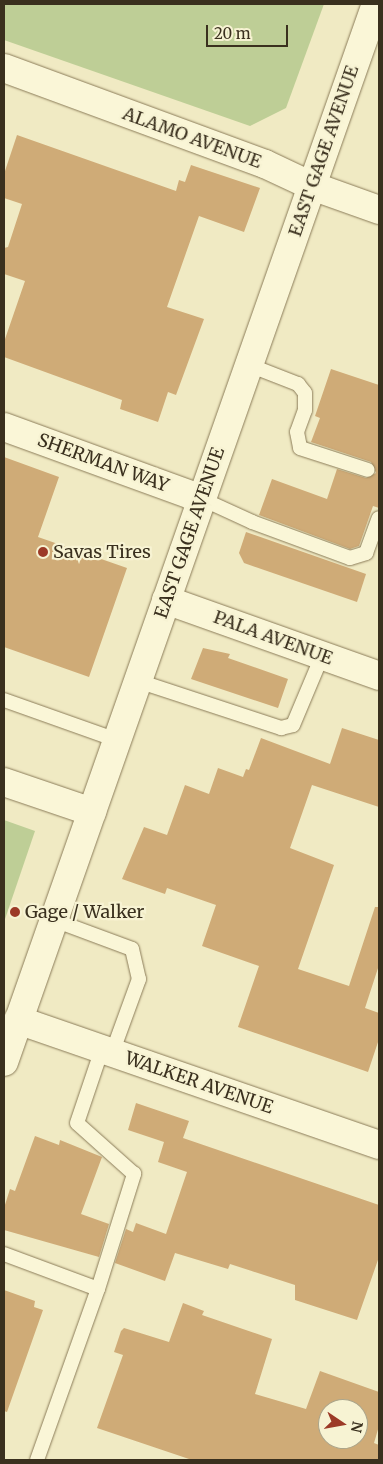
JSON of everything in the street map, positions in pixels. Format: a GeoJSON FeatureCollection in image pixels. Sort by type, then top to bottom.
{"type":"FeatureCollection","features":[{"type":"Feature","properties":{"kind":"street","name":"EAST GAGE AVENUE"},"geometry":{"type":"LineString","coordinates":[[4,1062],[376,4]]}},
{"type":"Feature","properties":{"kind":"street","name":"ALAMO AVENUE"},"geometry":{"type":"LineString","coordinates":[[4,68],[265,164],[312,186],[379,210]]}},
{"type":"Feature","properties":{"kind":"street","name":"SHERMAN WAY"},"geometry":{"type":"LineString","coordinates":[[4,427],[202,499]]}},
{"type":"Feature","properties":{"kind":"street","name":"PALA AVENUE"},"geometry":{"type":"LineString","coordinates":[[166,600],[379,676]]}},
{"type":"Feature","properties":{"kind":"street"},"geometry":{"type":"LineString","coordinates":[[4,782],[92,812]]}},
{"type":"Feature","properties":{"kind":"street","name":"WALKER AVENUE"},"geometry":{"type":"LineString","coordinates":[[18,1020],[379,1145]]}},
{"type":"Feature","properties":{"kind":"lane"},"geometry":{"type":"LineString","coordinates":[[249,365],[298,384],[305,393],[305,410],[297,432],[300,448],[368,470]]}},
{"type":"Feature","properties":{"kind":"lane"},"geometry":{"type":"LineString","coordinates":[[202,499],[252,522],[350,558],[366,553],[379,518]]}},
{"type":"Feature","properties":{"kind":"lane"},"geometry":{"type":"LineString","coordinates":[[138,681],[281,728],[293,725],[322,656]]}},
{"type":"Feature","properties":{"kind":"lane"},"geometry":{"type":"LineString","coordinates":[[4,700],[117,740]]}},
{"type":"Feature","properties":{"kind":"lane"},"geometry":{"type":"LineString","coordinates":[[37,1460],[98,1289],[134,1174],[76,1123],[139,979],[132,949],[54,920]]}},
{"type":"Feature","properties":{"kind":"lane"},"geometry":{"type":"LineString","coordinates":[[4,1254],[98,1289]]}},
{"type":"Feature","properties":{"kind":"green space"},"geometry":{"type":"Polygon","coordinates":[[[4,4],[324,4],[286,108],[250,126],[4,40],[4,4]]]}},
{"type":"Feature","properties":{"kind":"green space"},"geometry":{"type":"Polygon","coordinates":[[[4,820],[35,831],[4,922],[4,820]]]}},
{"type":"Feature","properties":{"kind":"building"},"geometry":{"type":"Polygon","coordinates":[[[17,135],[176,191],[179,180],[185,182],[191,165],[260,188],[244,232],[199,216],[167,307],[204,319],[176,395],[168,392],[158,422],[120,409],[122,400],[4,357],[4,342],[25,281],[4,274],[4,248],[8,247],[22,204],[4,198],[4,174],[17,135]]]}},
{"type":"Feature","properties":{"kind":"building"},"geometry":{"type":"Polygon","coordinates":[[[331,369],[379,385],[379,508],[373,506],[359,546],[350,549],[259,515],[272,479],[327,499],[337,469],[366,478],[376,473],[371,462],[311,442],[320,418],[315,416],[331,369]]]}},
{"type":"Feature","properties":{"kind":"building","name":"Savas Tires"},"geometry":{"type":"Polygon","coordinates":[[[4,457],[59,477],[38,537],[127,568],[89,677],[4,647],[4,457]]]}},
{"type":"Feature","properties":{"kind":"building"},"geometry":{"type":"Polygon","coordinates":[[[246,532],[366,574],[357,602],[244,563],[239,553],[246,532]]]}},
{"type":"Feature","properties":{"kind":"building"},"geometry":{"type":"Polygon","coordinates":[[[203,648],[230,654],[228,658],[288,679],[278,708],[191,679],[203,648]]]}},
{"type":"Feature","properties":{"kind":"building"},"geometry":{"type":"Polygon","coordinates":[[[342,728],[379,740],[379,807],[312,785],[290,848],[334,865],[298,969],[349,986],[375,907],[379,907],[379,965],[365,1008],[379,1013],[379,1039],[368,1072],[238,1027],[259,966],[202,946],[216,905],[167,888],[165,894],[122,879],[144,827],[167,835],[185,785],[209,794],[218,768],[243,777],[246,769],[249,770],[261,738],[330,764],[342,728]]]}},
{"type":"Feature","properties":{"kind":"building"},"geometry":{"type":"Polygon","coordinates":[[[136,1103],[189,1121],[183,1138],[379,1205],[379,1257],[357,1320],[295,1300],[295,1285],[230,1264],[228,1269],[175,1253],[165,1281],[115,1263],[126,1229],[133,1232],[136,1223],[166,1234],[187,1172],[158,1162],[164,1142],[128,1130],[136,1103]]]}},
{"type":"Feature","properties":{"kind":"building"},"geometry":{"type":"Polygon","coordinates":[[[35,1136],[59,1145],[60,1140],[102,1157],[81,1214],[109,1224],[99,1257],[4,1230],[4,1208],[10,1189],[15,1191],[35,1136]]]}},
{"type":"Feature","properties":{"kind":"building"},"geometry":{"type":"Polygon","coordinates":[[[4,1290],[35,1301],[34,1307],[43,1310],[7,1412],[4,1411],[4,1290]]]}},
{"type":"Feature","properties":{"kind":"building"},"geometry":{"type":"Polygon","coordinates":[[[183,1303],[204,1311],[202,1315],[272,1339],[255,1394],[306,1409],[320,1371],[379,1392],[379,1426],[374,1443],[379,1445],[379,1460],[192,1460],[97,1428],[123,1355],[114,1352],[121,1331],[124,1328],[169,1342],[183,1303]]]}},
{"type":"Feature","properties":{"kind":"place","name":"Savas Tires"},"geometry":{"type":"Point","coordinates":[43,552]}},
{"type":"Feature","properties":{"kind":"place","name":"Gage / Walker"},"geometry":{"type":"Point","coordinates":[15,912]}}]}
